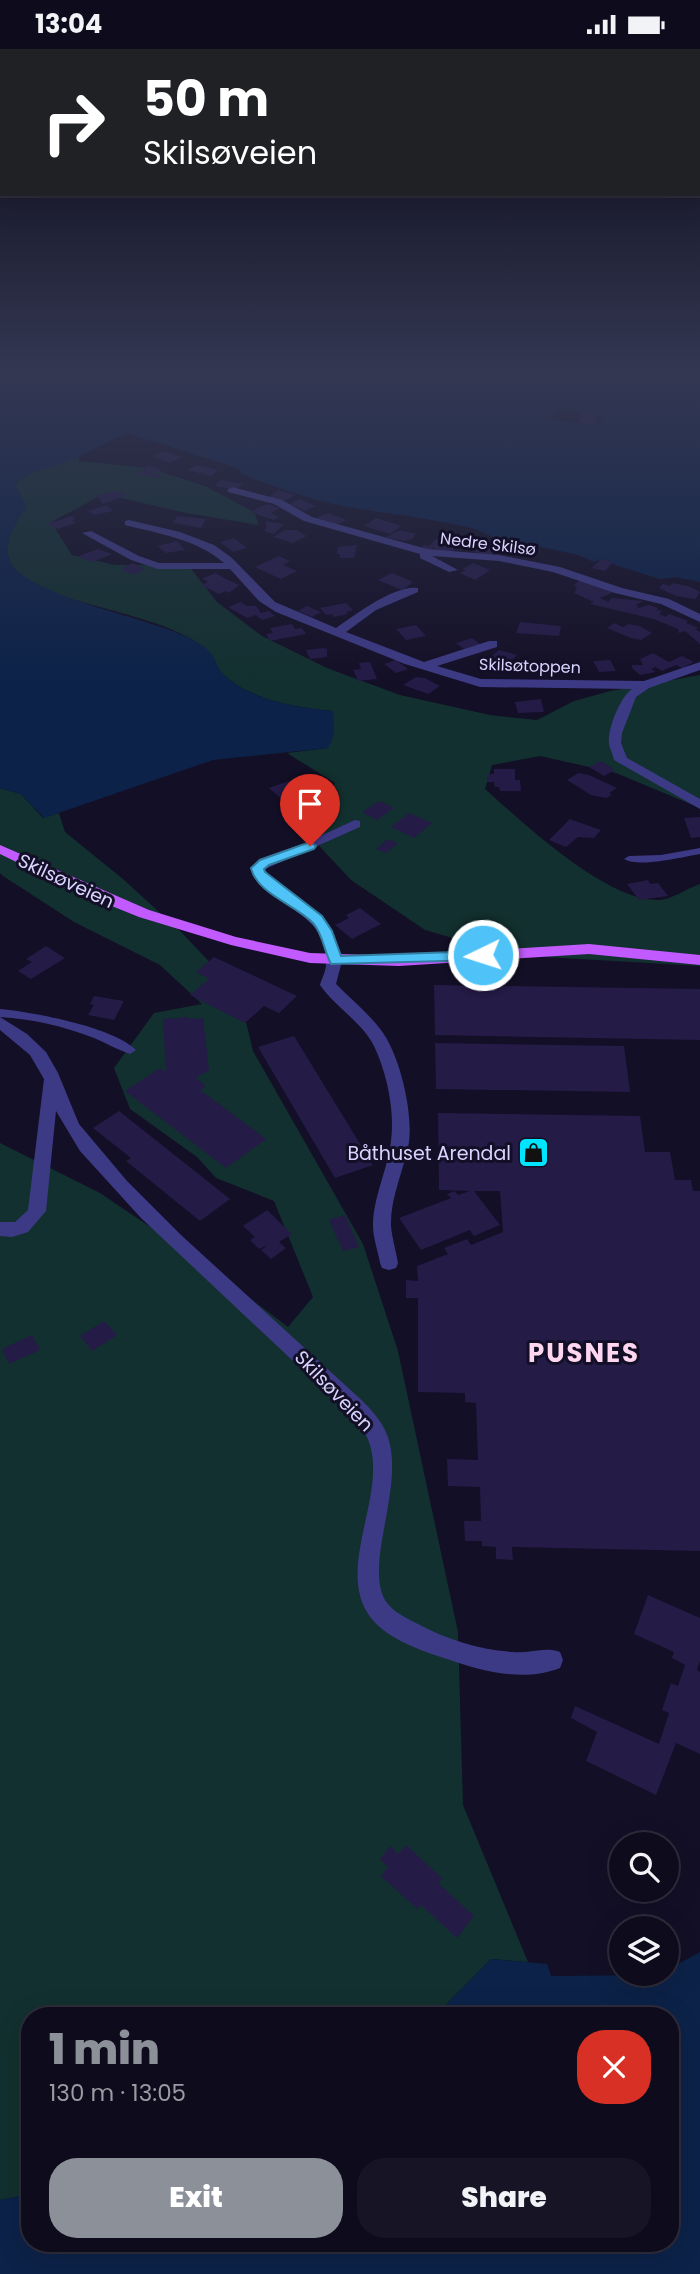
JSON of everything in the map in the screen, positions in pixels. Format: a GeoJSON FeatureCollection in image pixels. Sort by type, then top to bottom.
{"type":"FeatureCollection","features":[{"type":"Feature","properties":{"kind":"main road","name":"Skilsøveien"},"geometry":{"type":"LineString","coordinates":[[0,849],[79,889],[145,916],[273,951],[335,961],[404,960],[588,949],[641,952],[700,960]]}},
{"type":"Feature","properties":{"kind":"street","name":"Nedre Skilsø"},"geometry":{"type":"LineString","coordinates":[[232,490],[278,502],[308,519],[403,546],[436,554],[499,558],[556,569],[619,591],[665,601],[700,619]]}},
{"type":"Feature","properties":{"kind":"street","name":"Skilsøtoppen"},"geometry":{"type":"LineString","coordinates":[[129,523],[168,531],[207,546],[232,566],[259,596],[272,606],[424,666],[480,683],[645,685],[700,666]]}},
{"type":"Feature","properties":{"kind":"street"},"geometry":{"type":"LineString","coordinates":[[302,528],[403,546],[453,570]]}},
{"type":"Feature","properties":{"kind":"street"},"geometry":{"type":"LineString","coordinates":[[87,533],[125,554],[158,566],[232,566]]}},
{"type":"Feature","properties":{"kind":"street"},"geometry":{"type":"LineString","coordinates":[[338,632],[372,608],[414,590]]}},
{"type":"Feature","properties":{"kind":"street"},"geometry":{"type":"LineString","coordinates":[[424,666],[493,644]]}},
{"type":"Feature","properties":{"kind":"street"},"geometry":{"type":"LineString","coordinates":[[645,685],[631,695],[616,733],[615,743],[621,760],[700,805]]}},
{"type":"Feature","properties":{"kind":"street"},"geometry":{"type":"LineString","coordinates":[[355,824],[310,846],[264,862],[257,868],[258,874],[317,919],[326,931],[335,961],[328,985],[375,1034],[383,1048],[401,1120],[400,1142],[387,1192],[382,1226],[389,1263]]}},
{"type":"Feature","properties":{"kind":"street","name":"Skilsøveien"},"geometry":{"type":"LineString","coordinates":[[0,1021],[41,1056],[72,1127],[94,1157],[167,1233],[269,1325],[344,1398],[377,1436],[382,1466],[381,1497],[369,1562],[371,1598],[378,1611],[414,1636],[473,1654],[515,1664],[552,1660]]}},
{"type":"Feature","properties":{"kind":"street"},"geometry":{"type":"LineString","coordinates":[[0,1229],[13,1231],[25,1226],[37,1211],[51,1077]]}},
{"type":"Feature","properties":{"kind":"lane"},"geometry":{"type":"LineString","coordinates":[[629,859],[661,858],[700,851]]}},
{"type":"Feature","properties":{"kind":"lane"},"geometry":{"type":"LineString","coordinates":[[0,1013],[33,1016],[66,1025],[113,1041],[130,1050]]}},
{"type":"Feature","properties":{"kind":"green space"},"geometry":{"type":"Polygon","coordinates":[[[27,476],[174,476],[207,487],[254,512],[259,525],[186,513],[104,494],[51,522],[72,555],[115,565],[188,565],[217,602],[262,636],[327,668],[400,695],[490,715],[537,720],[574,701],[610,691],[700,675],[700,808],[616,773],[540,756],[492,765],[485,789],[567,858],[616,889],[639,897],[660,900],[700,884],[700,966],[511,955],[425,930],[351,880],[308,834],[335,783],[287,753],[328,748],[333,711],[290,705],[260,696],[234,683],[219,669],[211,654],[180,633],[79,601],[33,583],[12,565],[8,550],[14,527],[26,507],[15,485],[27,476]]]}},
{"type":"Feature","properties":{"kind":"green space"},"geometry":{"type":"Polygon","coordinates":[[[0,788],[21,794],[43,818],[59,813],[65,832],[123,879],[182,933],[239,993],[253,1051],[363,1244],[398,1351],[458,1632],[463,1805],[528,1962],[491,1959],[444,2007],[21,2007],[21,2196],[0,2200],[0,1143],[100,1193],[198,1259],[288,1327],[313,1297],[274,1201],[216,1178],[197,1157],[130,1109],[114,1068],[154,1013],[202,1004],[160,965],[74,922],[0,873],[0,788]]]}},
{"type":"Feature","properties":{"kind":"water"},"geometry":{"type":"Polygon","coordinates":[[[0,476],[25,476],[15,484],[27,507],[14,527],[8,550],[12,565],[24,577],[67,597],[169,630],[202,645],[213,656],[221,672],[246,690],[290,705],[333,711],[334,735],[328,748],[213,760],[44,818],[21,794],[0,788],[0,476]]]}},
{"type":"Feature","properties":{"kind":"water"},"geometry":{"type":"Polygon","coordinates":[[[246,476],[700,476],[700,582],[676,577],[660,579],[612,564],[613,562],[601,559],[594,562],[578,555],[537,546],[531,552],[467,527],[346,506],[285,490],[246,476]]]}},
{"type":"Feature","properties":{"kind":"water"},"geometry":{"type":"Polygon","coordinates":[[[700,1952],[700,2274],[0,2274],[0,2200],[21,2196],[21,2252],[679,2252],[679,2007],[444,2007],[491,1959],[547,1964],[551,1976],[609,1975],[609,1986],[679,1986],[679,1963],[700,1952]]]}},
{"type":"Feature","properties":{"kind":"building"},"geometry":{"type":"Polygon","coordinates":[[[221,480],[243,484],[236,490],[214,486],[221,480]]]}},
{"type":"Feature","properties":{"kind":"building"},"geometry":{"type":"Polygon","coordinates":[[[279,490],[295,495],[285,501],[269,497],[279,490]]]}},
{"type":"Feature","properties":{"kind":"building"},"geometry":{"type":"Polygon","coordinates":[[[116,491],[127,495],[103,504],[98,497],[91,496],[116,491]]]}},
{"type":"Feature","properties":{"kind":"building"},"geometry":{"type":"Polygon","coordinates":[[[299,499],[316,506],[305,511],[289,504],[299,499]]]}},
{"type":"Feature","properties":{"kind":"building"},"geometry":{"type":"Polygon","coordinates":[[[267,504],[280,508],[271,513],[279,517],[274,520],[250,512],[267,504]]]}},
{"type":"Feature","properties":{"kind":"building"},"geometry":{"type":"Polygon","coordinates":[[[107,505],[113,511],[94,515],[88,511],[107,505]]]}},
{"type":"Feature","properties":{"kind":"building"},"geometry":{"type":"Polygon","coordinates":[[[328,513],[347,520],[337,525],[315,518],[328,513]]]}},
{"type":"Feature","properties":{"kind":"building"},"geometry":{"type":"Polygon","coordinates":[[[72,516],[76,523],[57,529],[47,524],[72,516]]]}},
{"type":"Feature","properties":{"kind":"building"},"geometry":{"type":"Polygon","coordinates":[[[177,516],[206,519],[201,528],[173,523],[177,516]]]}},
{"type":"Feature","properties":{"kind":"building"},"geometry":{"type":"Polygon","coordinates":[[[376,518],[401,526],[390,534],[364,526],[376,518]]]}},
{"type":"Feature","properties":{"kind":"building"},"geometry":{"type":"Polygon","coordinates":[[[265,521],[284,524],[274,534],[264,531],[267,527],[265,521]]]}},
{"type":"Feature","properties":{"kind":"building"},"geometry":{"type":"Polygon","coordinates":[[[285,530],[296,530],[307,536],[293,543],[273,537],[285,530]]]}},
{"type":"Feature","properties":{"kind":"building"},"geometry":{"type":"Polygon","coordinates":[[[400,530],[416,534],[412,539],[404,541],[386,537],[400,530]]]}},
{"type":"Feature","properties":{"kind":"building"},"geometry":{"type":"Polygon","coordinates":[[[234,538],[247,548],[233,552],[220,542],[234,538]]]}},
{"type":"Feature","properties":{"kind":"building"},"geometry":{"type":"Polygon","coordinates":[[[451,538],[463,541],[453,551],[433,549],[434,547],[430,550],[421,548],[429,546],[436,539],[448,541],[451,538]]]}},
{"type":"Feature","properties":{"kind":"building"},"geometry":{"type":"Polygon","coordinates":[[[177,541],[185,550],[166,553],[157,546],[177,541]]]}},
{"type":"Feature","properties":{"kind":"building"},"geometry":{"type":"Polygon","coordinates":[[[477,543],[496,546],[491,556],[472,551],[477,543]]]}},
{"type":"Feature","properties":{"kind":"building"},"geometry":{"type":"Polygon","coordinates":[[[357,545],[354,558],[340,558],[340,554],[337,554],[338,547],[357,545]]]}},
{"type":"Feature","properties":{"kind":"building"},"geometry":{"type":"Polygon","coordinates":[[[98,549],[112,554],[92,562],[77,557],[98,549]]]}},
{"type":"Feature","properties":{"kind":"building"},"geometry":{"type":"Polygon","coordinates":[[[279,556],[290,561],[283,565],[297,571],[281,579],[255,567],[279,556]]]}},
{"type":"Feature","properties":{"kind":"building"},"geometry":{"type":"Polygon","coordinates":[[[601,559],[613,562],[605,571],[592,568],[601,559]]]}},
{"type":"Feature","properties":{"kind":"building"},"geometry":{"type":"Polygon","coordinates":[[[133,563],[145,569],[134,575],[121,569],[133,563]]]}},
{"type":"Feature","properties":{"kind":"building"},"geometry":{"type":"Polygon","coordinates":[[[473,563],[490,570],[475,580],[460,573],[473,563]]]}},
{"type":"Feature","properties":{"kind":"building"},"geometry":{"type":"Polygon","coordinates":[[[215,573],[239,585],[229,593],[226,591],[219,594],[201,585],[208,582],[202,579],[215,573]]]}},
{"type":"Feature","properties":{"kind":"building"},"geometry":{"type":"Polygon","coordinates":[[[392,573],[412,583],[402,590],[378,580],[392,573]]]}},
{"type":"Feature","properties":{"kind":"building"},"geometry":{"type":"Polygon","coordinates":[[[580,580],[614,592],[600,598],[608,602],[612,598],[643,601],[635,605],[639,606],[635,609],[649,605],[658,608],[656,610],[662,611],[659,614],[666,617],[669,614],[688,621],[686,623],[699,628],[695,629],[700,632],[700,644],[685,631],[679,633],[678,629],[654,619],[590,604],[594,602],[574,593],[577,588],[574,585],[580,580]]]}},
{"type":"Feature","properties":{"kind":"building"},"geometry":{"type":"Polygon","coordinates":[[[673,583],[700,592],[695,599],[676,596],[659,588],[663,584],[670,586],[673,583]]]}},
{"type":"Feature","properties":{"kind":"building"},"geometry":{"type":"Polygon","coordinates":[[[241,602],[246,606],[256,606],[261,613],[269,611],[275,616],[262,620],[256,615],[247,618],[228,607],[241,602]]]}},
{"type":"Feature","properties":{"kind":"building"},"geometry":{"type":"Polygon","coordinates":[[[346,603],[353,610],[334,617],[332,614],[326,615],[320,608],[346,603]]]}},
{"type":"Feature","properties":{"kind":"building"},"geometry":{"type":"Polygon","coordinates":[[[307,606],[321,612],[312,617],[298,611],[307,606]]]}},
{"type":"Feature","properties":{"kind":"building"},"geometry":{"type":"Polygon","coordinates":[[[520,622],[561,626],[559,636],[516,633],[520,622]]]}},
{"type":"Feature","properties":{"kind":"building"},"geometry":{"type":"Polygon","coordinates":[[[614,623],[623,627],[628,624],[639,626],[652,633],[641,640],[631,638],[607,628],[614,623]]]}},
{"type":"Feature","properties":{"kind":"building"},"geometry":{"type":"Polygon","coordinates":[[[292,624],[295,629],[302,628],[306,634],[270,641],[266,634],[273,633],[270,628],[292,624]]]}},
{"type":"Feature","properties":{"kind":"building"},"geometry":{"type":"Polygon","coordinates":[[[416,625],[426,636],[406,640],[396,629],[416,625]]]}},
{"type":"Feature","properties":{"kind":"building"},"geometry":{"type":"Polygon","coordinates":[[[472,638],[480,644],[464,649],[456,643],[472,638]]]}},
{"type":"Feature","properties":{"kind":"building"},"geometry":{"type":"Polygon","coordinates":[[[327,649],[327,657],[310,659],[306,650],[327,649]]]}},
{"type":"Feature","properties":{"kind":"building"},"geometry":{"type":"Polygon","coordinates":[[[499,650],[517,655],[506,666],[486,660],[499,650]]]}},
{"type":"Feature","properties":{"kind":"building"},"geometry":{"type":"Polygon","coordinates":[[[653,653],[669,662],[682,656],[694,662],[682,668],[676,665],[662,671],[655,667],[651,669],[656,672],[640,675],[632,668],[632,665],[643,665],[640,659],[653,653]]]}},
{"type":"Feature","properties":{"kind":"building"},"geometry":{"type":"Polygon","coordinates":[[[396,660],[408,669],[396,673],[384,664],[396,660]]]}},
{"type":"Feature","properties":{"kind":"building"},"geometry":{"type":"Polygon","coordinates":[[[610,660],[616,671],[599,672],[593,661],[610,660]]]}},
{"type":"Feature","properties":{"kind":"building"},"geometry":{"type":"Polygon","coordinates":[[[370,662],[377,679],[358,681],[353,670],[361,669],[359,663],[370,662]]]}},
{"type":"Feature","properties":{"kind":"building"},"geometry":{"type":"Polygon","coordinates":[[[416,677],[425,678],[440,686],[428,694],[403,685],[416,677]]]}},
{"type":"Feature","properties":{"kind":"building"},"geometry":{"type":"Polygon","coordinates":[[[541,699],[544,712],[518,713],[515,702],[541,699]]]}},
{"type":"Feature","properties":{"kind":"building"},"geometry":{"type":"Polygon","coordinates":[[[601,761],[615,770],[604,776],[589,767],[601,761]]]}},
{"type":"Feature","properties":{"kind":"building"},"geometry":{"type":"Polygon","coordinates":[[[494,769],[515,769],[515,780],[520,780],[521,791],[500,791],[494,782],[487,782],[487,774],[494,774],[494,769]]]}},
{"type":"Feature","properties":{"kind":"building"},"geometry":{"type":"Polygon","coordinates":[[[578,773],[617,788],[606,798],[591,795],[567,780],[578,773]]]}},
{"type":"Feature","properties":{"kind":"building"},"geometry":{"type":"Polygon","coordinates":[[[303,779],[317,791],[292,808],[269,788],[303,779]]]}},
{"type":"Feature","properties":{"kind":"building"},"geometry":{"type":"Polygon","coordinates":[[[379,801],[394,808],[377,820],[362,812],[379,801]]]}},
{"type":"Feature","properties":{"kind":"building"},"geometry":{"type":"Polygon","coordinates":[[[409,813],[432,823],[414,838],[391,827],[409,813]]]}},
{"type":"Feature","properties":{"kind":"building"},"geometry":{"type":"Polygon","coordinates":[[[700,817],[700,837],[691,838],[684,818],[700,817]]]}},
{"type":"Feature","properties":{"kind":"building"},"geometry":{"type":"Polygon","coordinates":[[[570,819],[601,830],[594,838],[578,837],[566,847],[549,840],[570,819]]]}},
{"type":"Feature","properties":{"kind":"building"},"geometry":{"type":"Polygon","coordinates":[[[388,839],[398,843],[386,853],[376,849],[388,839]]]}},
{"type":"Feature","properties":{"kind":"building"},"geometry":{"type":"Polygon","coordinates":[[[648,880],[650,884],[658,883],[668,896],[639,900],[627,884],[648,880]]]}},
{"type":"Feature","properties":{"kind":"building"},"geometry":{"type":"Polygon","coordinates":[[[360,908],[381,924],[352,939],[335,925],[360,908]]]}},
{"type":"Feature","properties":{"kind":"building"},"geometry":{"type":"Polygon","coordinates":[[[46,946],[65,958],[31,979],[18,971],[32,962],[26,959],[46,946]]]}},
{"type":"Feature","properties":{"kind":"building"},"geometry":{"type":"Polygon","coordinates":[[[214,957],[297,996],[279,1013],[264,1006],[245,1023],[190,995],[209,979],[196,972],[214,957]]]}},
{"type":"Feature","properties":{"kind":"building"},"geometry":{"type":"Polygon","coordinates":[[[434,985],[700,989],[700,1040],[435,1035],[434,985]]]}},
{"type":"Feature","properties":{"kind":"building"},"geometry":{"type":"Polygon","coordinates":[[[94,996],[124,1001],[114,1020],[88,1015],[94,1005],[90,1004],[94,996]]]}},
{"type":"Feature","properties":{"kind":"building"},"geometry":{"type":"Polygon","coordinates":[[[203,1018],[209,1070],[189,1082],[196,1078],[206,1086],[200,1090],[266,1139],[226,1168],[125,1091],[160,1068],[166,1072],[163,1019],[203,1018]]]}},
{"type":"Feature","properties":{"kind":"building"},"geometry":{"type":"Polygon","coordinates":[[[294,1036],[373,1165],[335,1178],[258,1047],[294,1036]]]}},
{"type":"Feature","properties":{"kind":"building"},"geometry":{"type":"Polygon","coordinates":[[[435,1043],[624,1046],[630,1092],[436,1089],[435,1043]]]}},
{"type":"Feature","properties":{"kind":"building"},"geometry":{"type":"Polygon","coordinates":[[[119,1111],[230,1199],[200,1221],[126,1161],[131,1158],[93,1128],[119,1111]]]}},
{"type":"Feature","properties":{"kind":"building"},"geometry":{"type":"Polygon","coordinates":[[[438,1113],[640,1116],[645,1152],[670,1152],[675,1180],[691,1180],[693,1191],[700,1191],[700,1551],[512,1547],[513,1560],[496,1559],[496,1547],[482,1546],[482,1541],[465,1541],[464,1521],[481,1521],[480,1487],[448,1486],[447,1459],[478,1460],[476,1403],[465,1402],[465,1393],[418,1392],[418,1298],[406,1298],[406,1280],[418,1281],[417,1266],[448,1254],[444,1248],[467,1239],[471,1245],[503,1232],[500,1191],[474,1191],[500,1225],[474,1236],[470,1230],[421,1250],[399,1218],[451,1198],[447,1194],[455,1191],[458,1195],[470,1191],[439,1190],[438,1113]]]}},
{"type":"Feature","properties":{"kind":"building"},"geometry":{"type":"Polygon","coordinates":[[[267,1210],[292,1234],[279,1242],[286,1248],[271,1259],[261,1250],[268,1245],[259,1249],[250,1240],[255,1237],[243,1226],[267,1210]]]}},
{"type":"Feature","properties":{"kind":"building"},"geometry":{"type":"Polygon","coordinates":[[[345,1215],[359,1247],[343,1251],[329,1220],[345,1215]]]}},
{"type":"Feature","properties":{"kind":"building"},"geometry":{"type":"Polygon","coordinates":[[[104,1321],[117,1335],[92,1351],[80,1336],[104,1321]]]}},
{"type":"Feature","properties":{"kind":"building"},"geometry":{"type":"Polygon","coordinates":[[[32,1335],[40,1350],[9,1364],[2,1349],[32,1335]]]}},
{"type":"Feature","properties":{"kind":"building"},"geometry":{"type":"Polygon","coordinates":[[[648,1595],[700,1618],[700,1661],[697,1670],[700,1672],[700,1754],[676,1743],[656,1795],[586,1761],[597,1732],[571,1718],[575,1706],[659,1744],[669,1713],[662,1710],[671,1683],[678,1686],[685,1665],[672,1658],[674,1652],[634,1634],[648,1595]]]}},
{"type":"Feature","properties":{"kind":"building"},"geometry":{"type":"Polygon","coordinates":[[[406,1845],[442,1878],[438,1883],[474,1916],[457,1938],[421,1905],[417,1909],[381,1876],[388,1867],[380,1859],[390,1846],[398,1854],[406,1845]]]}},
{"type":"Feature","properties":{"kind":"place","name":"Båthuset Arendal"},"geometry":{"type":"Point","coordinates":[534,1153]}},
{"type":"Feature","properties":{"kind":"district","name":"PUSNES"},"geometry":{"type":"Point","coordinates":[584,1353]}},
{"type":"Feature","properties":{"kind":"route"},"geometry":{"type":"LineString","coordinates":[[310,846],[264,862],[257,868],[258,874],[317,919],[326,931],[335,961],[483,955]]}}]}
